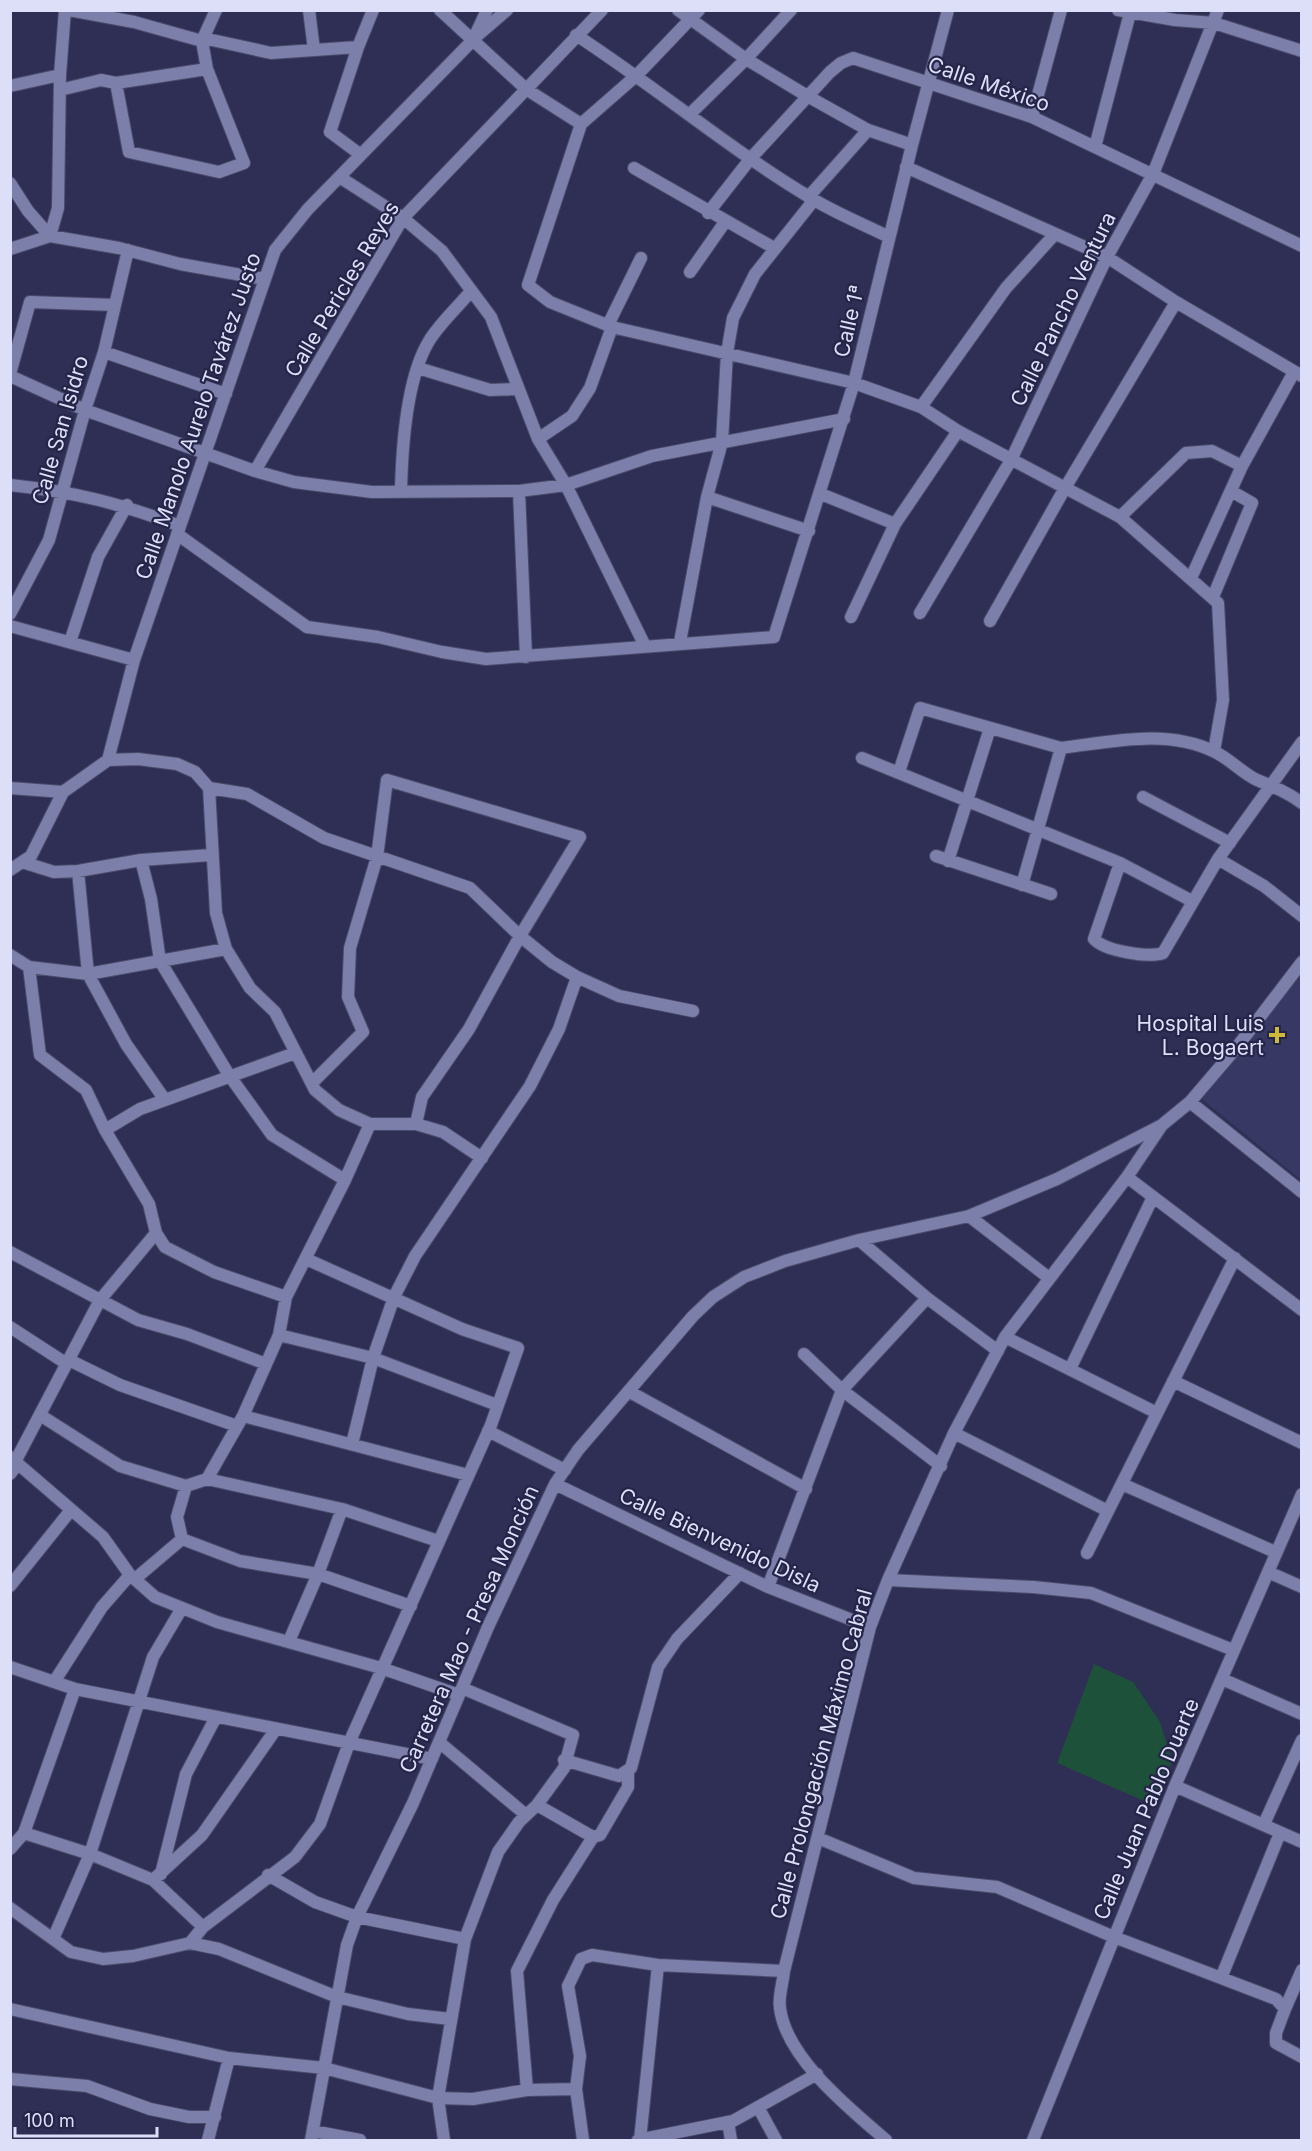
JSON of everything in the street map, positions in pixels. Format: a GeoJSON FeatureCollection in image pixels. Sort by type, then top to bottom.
{"type":"FeatureCollection","features":[{"type":"Feature","properties":{"kind":"street"},"geometry":{"type":"LineString","coordinates":[[50,236],[58,208],[60,75],[67,10],[135,16],[202,39],[271,54],[358,46]]}},
{"type":"Feature","properties":{"kind":"street"},"geometry":{"type":"LineString","coordinates":[[116,83],[129,152],[219,172],[243,163],[207,69],[202,39],[216,10]]}},
{"type":"Feature","properties":{"kind":"street"},"geometry":{"type":"LineString","coordinates":[[309,10],[314,50]]}},
{"type":"Feature","properties":{"kind":"street"},"geometry":{"type":"LineString","coordinates":[[361,155],[330,132],[358,46],[373,10]]}},
{"type":"Feature","properties":{"kind":"street"},"geometry":{"type":"LineString","coordinates":[[440,10],[526,89],[581,124]]}},
{"type":"Feature","properties":{"kind":"street","name":"Calle Manolo Aurelo Tavárez Justo"},"geometry":{"type":"LineString","coordinates":[[108,760],[134,660],[275,250],[308,209],[341,178],[473,40],[487,10]]}},
{"type":"Feature","properties":{"kind":"street"},"geometry":{"type":"LineString","coordinates":[[473,40],[507,10]]}},
{"type":"Feature","properties":{"kind":"street","name":"Calle Pericles Reyes"},"geometry":{"type":"LineString","coordinates":[[255,471],[403,218],[602,10]]}},
{"type":"Feature","properties":{"kind":"street"},"geometry":{"type":"LineString","coordinates":[[678,10],[747,59],[809,97],[868,130],[912,145]]}},
{"type":"Feature","properties":{"kind":"street"},"geometry":{"type":"LineString","coordinates":[[699,10],[637,75],[581,124],[528,284],[550,302],[610,326],[854,383],[921,407],[958,431],[1120,517],[1213,597],[1220,607],[1223,700],[1214,751]]}},
{"type":"Feature","properties":{"kind":"street"},"geometry":{"type":"LineString","coordinates":[[690,114],[747,59],[791,10]]}},
{"type":"Feature","properties":{"kind":"street","name":"Calle 1ª"},"geometry":{"type":"LineString","coordinates":[[680,642],[774,637],[821,494],[854,383],[906,167],[948,10]]}},
{"type":"Feature","properties":{"kind":"street"},"geometry":{"type":"LineString","coordinates":[[1032,117],[1060,10]]}},
{"type":"Feature","properties":{"kind":"street"},"geometry":{"type":"LineString","coordinates":[[1095,147],[1124,12],[1216,17],[1302,51]]}},
{"type":"Feature","properties":{"kind":"street","name":"Calle Pancho Ventura"},"geometry":{"type":"LineString","coordinates":[[920,613],[1011,460],[1107,257],[1153,174],[1216,17]]}},
{"type":"Feature","properties":{"kind":"street"},"geometry":{"type":"LineString","coordinates":[[576,35],[637,75],[751,158],[812,199],[889,237]]}},
{"type":"Feature","properties":{"kind":"street","name":"Calle México"},"geometry":{"type":"LineString","coordinates":[[708,213],[751,158],[841,63],[853,58],[1032,117],[1302,246]]}},
{"type":"Feature","properties":{"kind":"street"},"geometry":{"type":"LineString","coordinates":[[60,90],[101,80],[116,83],[207,69]]}},
{"type":"Feature","properties":{"kind":"street"},"geometry":{"type":"LineString","coordinates":[[10,86],[60,75]]}},
{"type":"Feature","properties":{"kind":"street"},"geometry":{"type":"LineString","coordinates":[[10,485],[62,490],[127,505],[178,530],[307,627],[378,637],[442,652],[486,659],[680,642],[707,497],[722,442],[727,353],[731,328],[740,301],[774,248],[810,205],[811,194],[868,130]]}},
{"type":"Feature","properties":{"kind":"street"},"geometry":{"type":"LineString","coordinates":[[906,167],[1107,257],[1176,302],[1298,374],[1242,466],[1191,578]]}},
{"type":"Feature","properties":{"kind":"street"},"geometry":{"type":"LineString","coordinates":[[634,168],[708,213],[774,248]]}},
{"type":"Feature","properties":{"kind":"street"},"geometry":{"type":"LineString","coordinates":[[341,178],[403,218],[442,251],[491,317],[538,439],[566,485],[645,646]]}},
{"type":"Feature","properties":{"kind":"street"},"geometry":{"type":"LineString","coordinates":[[10,183],[28,211],[50,236]]}},
{"type":"Feature","properties":{"kind":"street"},"geometry":{"type":"LineString","coordinates":[[690,272],[724,222]]}},
{"type":"Feature","properties":{"kind":"street"},"geometry":{"type":"LineString","coordinates":[[921,407],[1006,288],[1054,234]]}},
{"type":"Feature","properties":{"kind":"street"},"geometry":{"type":"LineString","coordinates":[[10,249],[50,236],[128,250],[180,264],[264,279]]}},
{"type":"Feature","properties":{"kind":"street","name":"Calle San Isidro"},"geometry":{"type":"LineString","coordinates":[[10,614],[49,540],[85,410],[104,352],[128,250]]}},
{"type":"Feature","properties":{"kind":"street"},"geometry":{"type":"LineString","coordinates":[[538,439],[572,416],[590,388],[610,326],[641,258]]}},
{"type":"Feature","properties":{"kind":"street"},"geometry":{"type":"LineString","coordinates":[[401,491],[402,455],[418,369],[434,334],[471,291]]}},
{"type":"Feature","properties":{"kind":"street"},"geometry":{"type":"LineString","coordinates":[[115,305],[30,302],[10,375],[85,410],[255,471],[294,482],[334,489],[519,491],[566,485],[652,456],[844,419]]}},
{"type":"Feature","properties":{"kind":"street"},"geometry":{"type":"LineString","coordinates":[[990,621],[1065,488],[1176,302]]}},
{"type":"Feature","properties":{"kind":"street"},"geometry":{"type":"LineString","coordinates":[[104,352],[226,393]]}},
{"type":"Feature","properties":{"kind":"street"},"geometry":{"type":"LineString","coordinates":[[418,369],[490,390],[517,389]]}},
{"type":"Feature","properties":{"kind":"street"},"geometry":{"type":"LineString","coordinates":[[851,617],[895,524],[958,431]]}},
{"type":"Feature","properties":{"kind":"street"},"geometry":{"type":"LineString","coordinates":[[1120,517],[1186,453],[1199,450],[1212,452],[1242,466]]}},
{"type":"Feature","properties":{"kind":"street"},"geometry":{"type":"LineString","coordinates":[[519,491],[526,657]]}},
{"type":"Feature","properties":{"kind":"street"},"geometry":{"type":"LineString","coordinates":[[1213,597],[1252,503],[1231,491]]}},
{"type":"Feature","properties":{"kind":"street"},"geometry":{"type":"LineString","coordinates":[[821,494],[895,524]]}},
{"type":"Feature","properties":{"kind":"street"},"geometry":{"type":"LineString","coordinates":[[707,497],[808,531]]}},
{"type":"Feature","properties":{"kind":"street"},"geometry":{"type":"LineString","coordinates":[[70,642],[98,557],[127,505]]}},
{"type":"Feature","properties":{"kind":"street"},"geometry":{"type":"LineString","coordinates":[[10,626],[134,660]]}},
{"type":"Feature","properties":{"kind":"street"},"geometry":{"type":"LineString","coordinates":[[899,772],[920,708],[1061,748],[1149,738],[1172,740],[1214,751],[1257,779],[1272,784],[1302,803]]}},
{"type":"Feature","properties":{"kind":"street"},"geometry":{"type":"LineString","coordinates":[[948,861],[990,728]]}},
{"type":"Feature","properties":{"kind":"street"},"geometry":{"type":"LineString","coordinates":[[1120,863],[1094,939],[1099,944],[1141,955],[1159,954],[1166,950],[1218,859],[1302,742]]}},
{"type":"Feature","properties":{"kind":"street"},"geometry":{"type":"LineString","coordinates":[[1022,885],[1061,748]]}},
{"type":"Feature","properties":{"kind":"street"},"geometry":{"type":"LineString","coordinates":[[862,758],[1120,863],[1192,901]]}},
{"type":"Feature","properties":{"kind":"street"},"geometry":{"type":"LineString","coordinates":[[15,865],[31,856],[63,792],[108,760],[138,759],[177,764],[195,772],[208,788],[216,913],[225,949],[250,988],[275,1012],[315,1090],[339,1110],[370,1124],[416,1124],[443,1132],[482,1158]]}},
{"type":"Feature","properties":{"kind":"street"},"geometry":{"type":"LineString","coordinates":[[312,1083],[363,1032],[348,997],[350,948],[377,857],[387,780],[580,837],[520,936],[469,1029],[422,1097],[416,1124]]}},
{"type":"Feature","properties":{"kind":"street"},"geometry":{"type":"LineString","coordinates":[[10,788],[63,792]]}},
{"type":"Feature","properties":{"kind":"street"},"geometry":{"type":"LineString","coordinates":[[208,788],[247,794],[324,838],[470,888],[520,936],[552,962],[577,977],[619,996],[693,1011]]}},
{"type":"Feature","properties":{"kind":"street"},"geometry":{"type":"LineString","coordinates":[[1143,797],[1230,843]]}},
{"type":"Feature","properties":{"kind":"street"},"geometry":{"type":"LineString","coordinates":[[15,865],[54,872],[78,871],[141,860],[211,855]]}},
{"type":"Feature","properties":{"kind":"street"},"geometry":{"type":"LineString","coordinates":[[936,856],[1051,894]]}},
{"type":"Feature","properties":{"kind":"street"},"geometry":{"type":"LineString","coordinates":[[1218,859],[1264,886],[1302,916]]}},
{"type":"Feature","properties":{"kind":"street"},"geometry":{"type":"LineString","coordinates":[[141,860],[151,898],[160,961],[229,1075],[272,1135],[345,1180]]}},
{"type":"Feature","properties":{"kind":"street"},"geometry":{"type":"LineString","coordinates":[[78,871],[88,974],[126,1044],[165,1100]]}},
{"type":"Feature","properties":{"kind":"street"},"geometry":{"type":"LineString","coordinates":[[10,955],[29,967],[88,974],[225,949]]}},
{"type":"Feature","properties":{"kind":"street","name":"Calle Prolongación Máximo Cabral"},"geometry":{"type":"LineString","coordinates":[[886,2140],[827,2089],[790,2039],[779,2006],[784,1971],[870,1627],[888,1580],[954,1433],[1005,1337],[1127,1177],[1162,1125],[1190,1102],[1237,1047],[1302,962]]}},
{"type":"Feature","properties":{"kind":"street"},"geometry":{"type":"LineString","coordinates":[[29,967],[40,1055],[86,1090],[105,1130],[149,1204],[156,1233],[165,1247],[214,1272],[286,1297]]}},
{"type":"Feature","properties":{"kind":"street"},"geometry":{"type":"LineString","coordinates":[[352,1444],[373,1358],[394,1297],[415,1256],[530,1086],[559,1029],[577,977]]}},
{"type":"Feature","properties":{"kind":"street"},"geometry":{"type":"LineString","coordinates":[[105,1130],[140,1109],[295,1053]]}},
{"type":"Feature","properties":{"kind":"street"},"geometry":{"type":"LineString","coordinates":[[1190,1102],[1302,1192]]}},
{"type":"Feature","properties":{"kind":"street"},"geometry":{"type":"LineString","coordinates":[[207,1479],[240,1421],[279,1335],[286,1297],[345,1180],[370,1124]]}},
{"type":"Feature","properties":{"kind":"street","name":"Carretera Mao - Presa Monción"},"geometry":{"type":"LineString","coordinates":[[312,2136],[347,1945],[357,1917],[432,1760],[460,1692],[555,1484],[578,1450],[693,1316],[727,1287],[785,1261],[859,1240],[969,1216],[1057,1179],[1162,1125]]}},
{"type":"Feature","properties":{"kind":"street"},"geometry":{"type":"LineString","coordinates":[[1127,1177],[1302,1310]]}},
{"type":"Feature","properties":{"kind":"street"},"geometry":{"type":"LineString","coordinates":[[1070,1369],[1153,1197]]}},
{"type":"Feature","properties":{"kind":"street"},"geometry":{"type":"LineString","coordinates":[[969,1216],[1049,1278]]}},
{"type":"Feature","properties":{"kind":"street"},"geometry":{"type":"LineString","coordinates":[[156,1233],[100,1300],[14,1464],[103,1537],[133,1577],[155,1597],[217,1622],[460,1692],[573,1735],[564,1760],[564,1768],[498,1852],[490,1868],[465,1939],[438,2098],[444,2140]]}},
{"type":"Feature","properties":{"kind":"street"},"geometry":{"type":"LineString","coordinates":[[859,1240],[927,1298],[998,1351]]}},
{"type":"Feature","properties":{"kind":"street"},"geometry":{"type":"LineString","coordinates":[[10,1252],[138,1320],[187,1334],[266,1364]]}},
{"type":"Feature","properties":{"kind":"street"},"geometry":{"type":"LineString","coordinates":[[190,1943],[203,1927],[268,1875],[295,1857],[320,1824],[349,1743],[488,1431],[518,1348],[462,1329],[306,1258]]}},
{"type":"Feature","properties":{"kind":"street"},"geometry":{"type":"LineString","coordinates":[[1087,1553],[1235,1258]]}},
{"type":"Feature","properties":{"kind":"street"},"geometry":{"type":"LineString","coordinates":[[768,1587],[842,1390],[927,1298]]}},
{"type":"Feature","properties":{"kind":"street"},"geometry":{"type":"LineString","coordinates":[[10,1327],[68,1362],[120,1385],[240,1421],[352,1444],[468,1475]]}},
{"type":"Feature","properties":{"kind":"street"},"geometry":{"type":"LineString","coordinates":[[279,1335],[373,1358],[497,1405]]}},
{"type":"Feature","properties":{"kind":"street"},"geometry":{"type":"LineString","coordinates":[[1005,1337],[1157,1413]]}},
{"type":"Feature","properties":{"kind":"street"},"geometry":{"type":"LineString","coordinates":[[804,1354],[842,1390],[941,1466]]}},
{"type":"Feature","properties":{"kind":"street"},"geometry":{"type":"LineString","coordinates":[[1173,1381],[1302,1443]]}},
{"type":"Feature","properties":{"kind":"street"},"geometry":{"type":"LineString","coordinates":[[630,1392],[806,1489]]}},
{"type":"Feature","properties":{"kind":"street"},"geometry":{"type":"LineString","coordinates":[[40,1414],[120,1466],[186,1486],[207,1479],[342,1509],[438,1541]]}},
{"type":"Feature","properties":{"kind":"street"},"geometry":{"type":"LineString","coordinates":[[488,1431],[565,1470]]}},
{"type":"Feature","properties":{"kind":"street"},"geometry":{"type":"LineString","coordinates":[[954,1433],[1108,1511]]}},
{"type":"Feature","properties":{"kind":"street","name":"Calle Bienvenido Disla"},"geometry":{"type":"LineString","coordinates":[[555,1484],[768,1587],[870,1627]]}},
{"type":"Feature","properties":{"kind":"street"},"geometry":{"type":"LineString","coordinates":[[1122,1484],[1275,1552]]}},
{"type":"Feature","properties":{"kind":"street"},"geometry":{"type":"LineString","coordinates":[[182,1539],[177,1517],[186,1486]]}},
{"type":"Feature","properties":{"kind":"street","name":"Calle Juan Pablo Duarte"},"geometry":{"type":"LineString","coordinates":[[1033,2140],[1175,1786],[1302,1494]]}},
{"type":"Feature","properties":{"kind":"street"},"geometry":{"type":"LineString","coordinates":[[289,1641],[318,1574],[342,1509]]}},
{"type":"Feature","properties":{"kind":"street"},"geometry":{"type":"LineString","coordinates":[[10,1586],[71,1510]]}},
{"type":"Feature","properties":{"kind":"street"},"geometry":{"type":"LineString","coordinates":[[182,1539],[240,1561],[318,1574],[411,1605]]}},
{"type":"Feature","properties":{"kind":"street"},"geometry":{"type":"LineString","coordinates":[[54,1682],[102,1607],[133,1577],[182,1539]]}},
{"type":"Feature","properties":{"kind":"street"},"geometry":{"type":"LineString","coordinates":[[1268,1572],[1302,1587]]}},
{"type":"Feature","properties":{"kind":"street"},"geometry":{"type":"LineString","coordinates":[[564,1760],[619,1776],[628,1772],[632,1767],[658,1667],[677,1639],[740,1573]]}},
{"type":"Feature","properties":{"kind":"street"},"geometry":{"type":"LineString","coordinates":[[888,1580],[1033,1587],[1091,1593],[1233,1650]]}},
{"type":"Feature","properties":{"kind":"street"},"geometry":{"type":"LineString","coordinates":[[53,1939],[90,1854],[153,1657],[182,1608]]}},
{"type":"Feature","properties":{"kind":"street"},"geometry":{"type":"LineString","coordinates":[[10,1667],[75,1689],[432,1760]]}},
{"type":"Feature","properties":{"kind":"street"},"geometry":{"type":"LineString","coordinates":[[1222,1679],[1302,1714]]}},
{"type":"Feature","properties":{"kind":"street"},"geometry":{"type":"LineString","coordinates":[[10,1849],[24,1833],[75,1689]]}},
{"type":"Feature","properties":{"kind":"street"},"geometry":{"type":"LineString","coordinates":[[157,1877],[186,1774],[216,1718]]}},
{"type":"Feature","properties":{"kind":"street"},"geometry":{"type":"LineString","coordinates":[[157,1877],[202,1835],[276,1729]]}},
{"type":"Feature","properties":{"kind":"street"},"geometry":{"type":"LineString","coordinates":[[1264,1824],[1302,1740]]}},
{"type":"Feature","properties":{"kind":"street"},"geometry":{"type":"LineString","coordinates":[[439,1743],[526,1815]]}},
{"type":"Feature","properties":{"kind":"street"},"geometry":{"type":"LineString","coordinates":[[527,2090],[517,1971],[553,1900],[593,1837],[600,1835],[628,1787],[628,1772]]}},
{"type":"Feature","properties":{"kind":"street"},"geometry":{"type":"LineString","coordinates":[[1175,1786],[1302,1842]]}},
{"type":"Feature","properties":{"kind":"street"},"geometry":{"type":"LineString","coordinates":[[537,1805],[593,1837]]}},
{"type":"Feature","properties":{"kind":"street"},"geometry":{"type":"LineString","coordinates":[[24,1833],[157,1877],[203,1927]]}},
{"type":"Feature","properties":{"kind":"street"},"geometry":{"type":"LineString","coordinates":[[1221,1978],[1280,1833]]}},
{"type":"Feature","properties":{"kind":"street"},"geometry":{"type":"LineString","coordinates":[[818,1838],[914,1878],[997,1887],[1114,1937],[1276,1999],[1285,2009]]}},
{"type":"Feature","properties":{"kind":"street"},"geometry":{"type":"LineString","coordinates":[[268,1875],[315,1902],[357,1917],[465,1939]]}},
{"type":"Feature","properties":{"kind":"street"},"geometry":{"type":"LineString","coordinates":[[10,1908],[71,1952],[103,1959],[133,1956],[190,1943],[219,1949],[337,1997],[408,2014],[450,2019]]}},
{"type":"Feature","properties":{"kind":"street"},"geometry":{"type":"LineString","coordinates":[[583,2140],[576,2089],[580,2056],[568,1986],[582,1959],[592,1955],[658,1965],[784,1971]]}},
{"type":"Feature","properties":{"kind":"street"},"geometry":{"type":"LineString","coordinates":[[658,1965],[639,2140],[729,2122],[817,2074]]}},
{"type":"Feature","properties":{"kind":"street"},"geometry":{"type":"LineString","coordinates":[[1302,1970],[1276,2033],[1276,2043],[1302,2058]]}},
{"type":"Feature","properties":{"kind":"street"},"geometry":{"type":"LineString","coordinates":[[10,2008],[229,2058],[324,2068],[438,2098],[473,2099],[527,2090],[576,2089]]}},
{"type":"Feature","properties":{"kind":"street"},"geometry":{"type":"LineString","coordinates":[[208,2140],[229,2058]]}},
{"type":"Feature","properties":{"kind":"street"},"geometry":{"type":"LineString","coordinates":[[10,2079],[87,2086],[150,2109],[189,2117],[214,2117]]}},
{"type":"Feature","properties":{"kind":"street"},"geometry":{"type":"LineString","coordinates":[[758,2107],[776,2140]]}},
{"type":"Feature","properties":{"kind":"street"},"geometry":{"type":"LineString","coordinates":[[729,2122],[731,2140]]}},
{"type":"Feature","properties":{"kind":"street"},"geometry":{"type":"LineString","coordinates":[[312,2136],[360,2140]]}},
{"type":"Feature","properties":{"kind":"shaded area","name":"Hospital Luis L. Bogaert"},"geometry":{"type":"Polygon","coordinates":[[[1301,972],[1301,1180],[1202,1099],[1301,972]]]}},
{"type":"Feature","properties":{"kind":"green space"},"geometry":{"type":"Polygon","coordinates":[[[1094,1664],[1133,1682],[1160,1722],[1172,1762],[1151,1804],[1057,1763],[1094,1664]]]}},
{"type":"Feature","properties":{"kind":"place","name":"Hospital Luis L. Bogaert"},"geometry":{"type":"Point","coordinates":[1277,1035]}}]}
